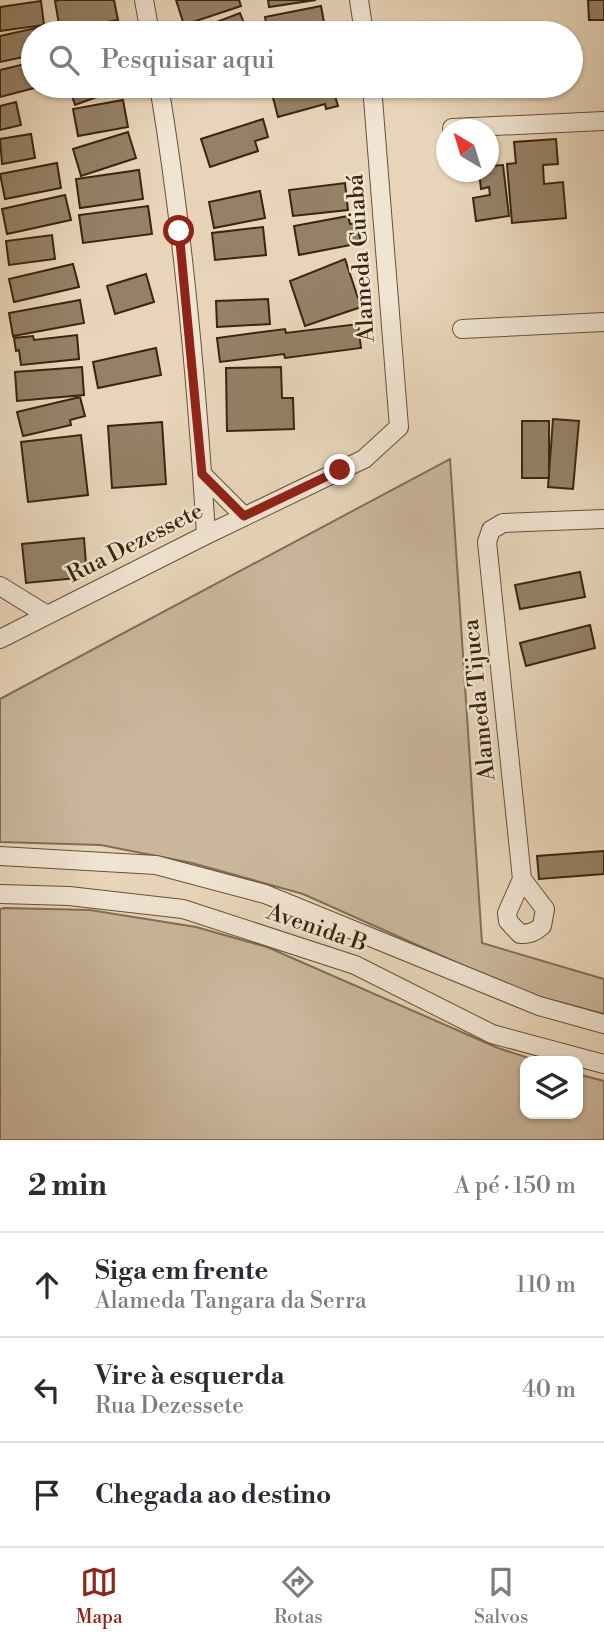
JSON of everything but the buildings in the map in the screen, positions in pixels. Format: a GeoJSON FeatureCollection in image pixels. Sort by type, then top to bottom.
{"type":"FeatureCollection","features":[{"type":"Feature","properties":{"kind":"street"},"geometry":{"type":"LineString","coordinates":[[144,0],[148,21]]}},
{"type":"Feature","properties":{"kind":"street"},"geometry":{"type":"LineString","coordinates":[[359,0],[362,21]]}},
{"type":"Feature","properties":{"kind":"street"},"geometry":{"type":"LineString","coordinates":[[161,98],[174,177],[206,535]]}},
{"type":"Feature","properties":{"kind":"street","name":"Alameda Cuiabá"},"geometry":{"type":"LineString","coordinates":[[373,98],[399,426]]}},
{"type":"Feature","properties":{"kind":"street"},"geometry":{"type":"LineString","coordinates":[[499,126],[604,121]]}},
{"type":"Feature","properties":{"kind":"street"},"geometry":{"type":"LineString","coordinates":[[462,329],[604,321]]}},
{"type":"Feature","properties":{"kind":"street","name":"Rua Dezessete"},"geometry":{"type":"LineString","coordinates":[[0,639],[364,459],[399,426]]}},
{"type":"Feature","properties":{"kind":"street"},"geometry":{"type":"LineString","coordinates":[[202,474],[244,516]]}},
{"type":"Feature","properties":{"kind":"street","name":"Alameda Tijuca"},"geometry":{"type":"LineString","coordinates":[[522,879],[486,542],[491,530],[503,523],[604,519]]}},
{"type":"Feature","properties":{"kind":"street"},"geometry":{"type":"LineString","coordinates":[[0,586],[47,615]]}},
{"type":"Feature","properties":{"kind":"street","name":"Avenida B"},"geometry":{"type":"LineString","coordinates":[[0,856],[156,865],[265,894],[539,1006],[604,1024]]}},
{"type":"Feature","properties":{"kind":"street","name":"Avenida B"},"geometry":{"type":"LineString","coordinates":[[0,894],[69,896],[183,909],[355,965],[492,1034],[604,1064]]}},
{"type":"Feature","properties":{"kind":"shaded area"},"geometry":{"type":"Polygon","coordinates":[[[450,459],[482,943],[604,979],[604,1014],[525,993],[303,894],[192,863],[101,845],[0,842],[0,699],[450,459]]]}},
{"type":"Feature","properties":{"kind":"shaded area"},"geometry":{"type":"Polygon","coordinates":[[[0,909],[90,910],[196,927],[267,947],[498,1048],[523,1056],[520,1056],[520,1119],[583,1119],[583,1075],[604,1081],[604,1140],[0,1140],[0,909]]]}},
{"type":"Feature","properties":{"kind":"route"},"geometry":{"type":"LineString","coordinates":[[179,231],[202,474],[244,516],[340,470]]}}]}
